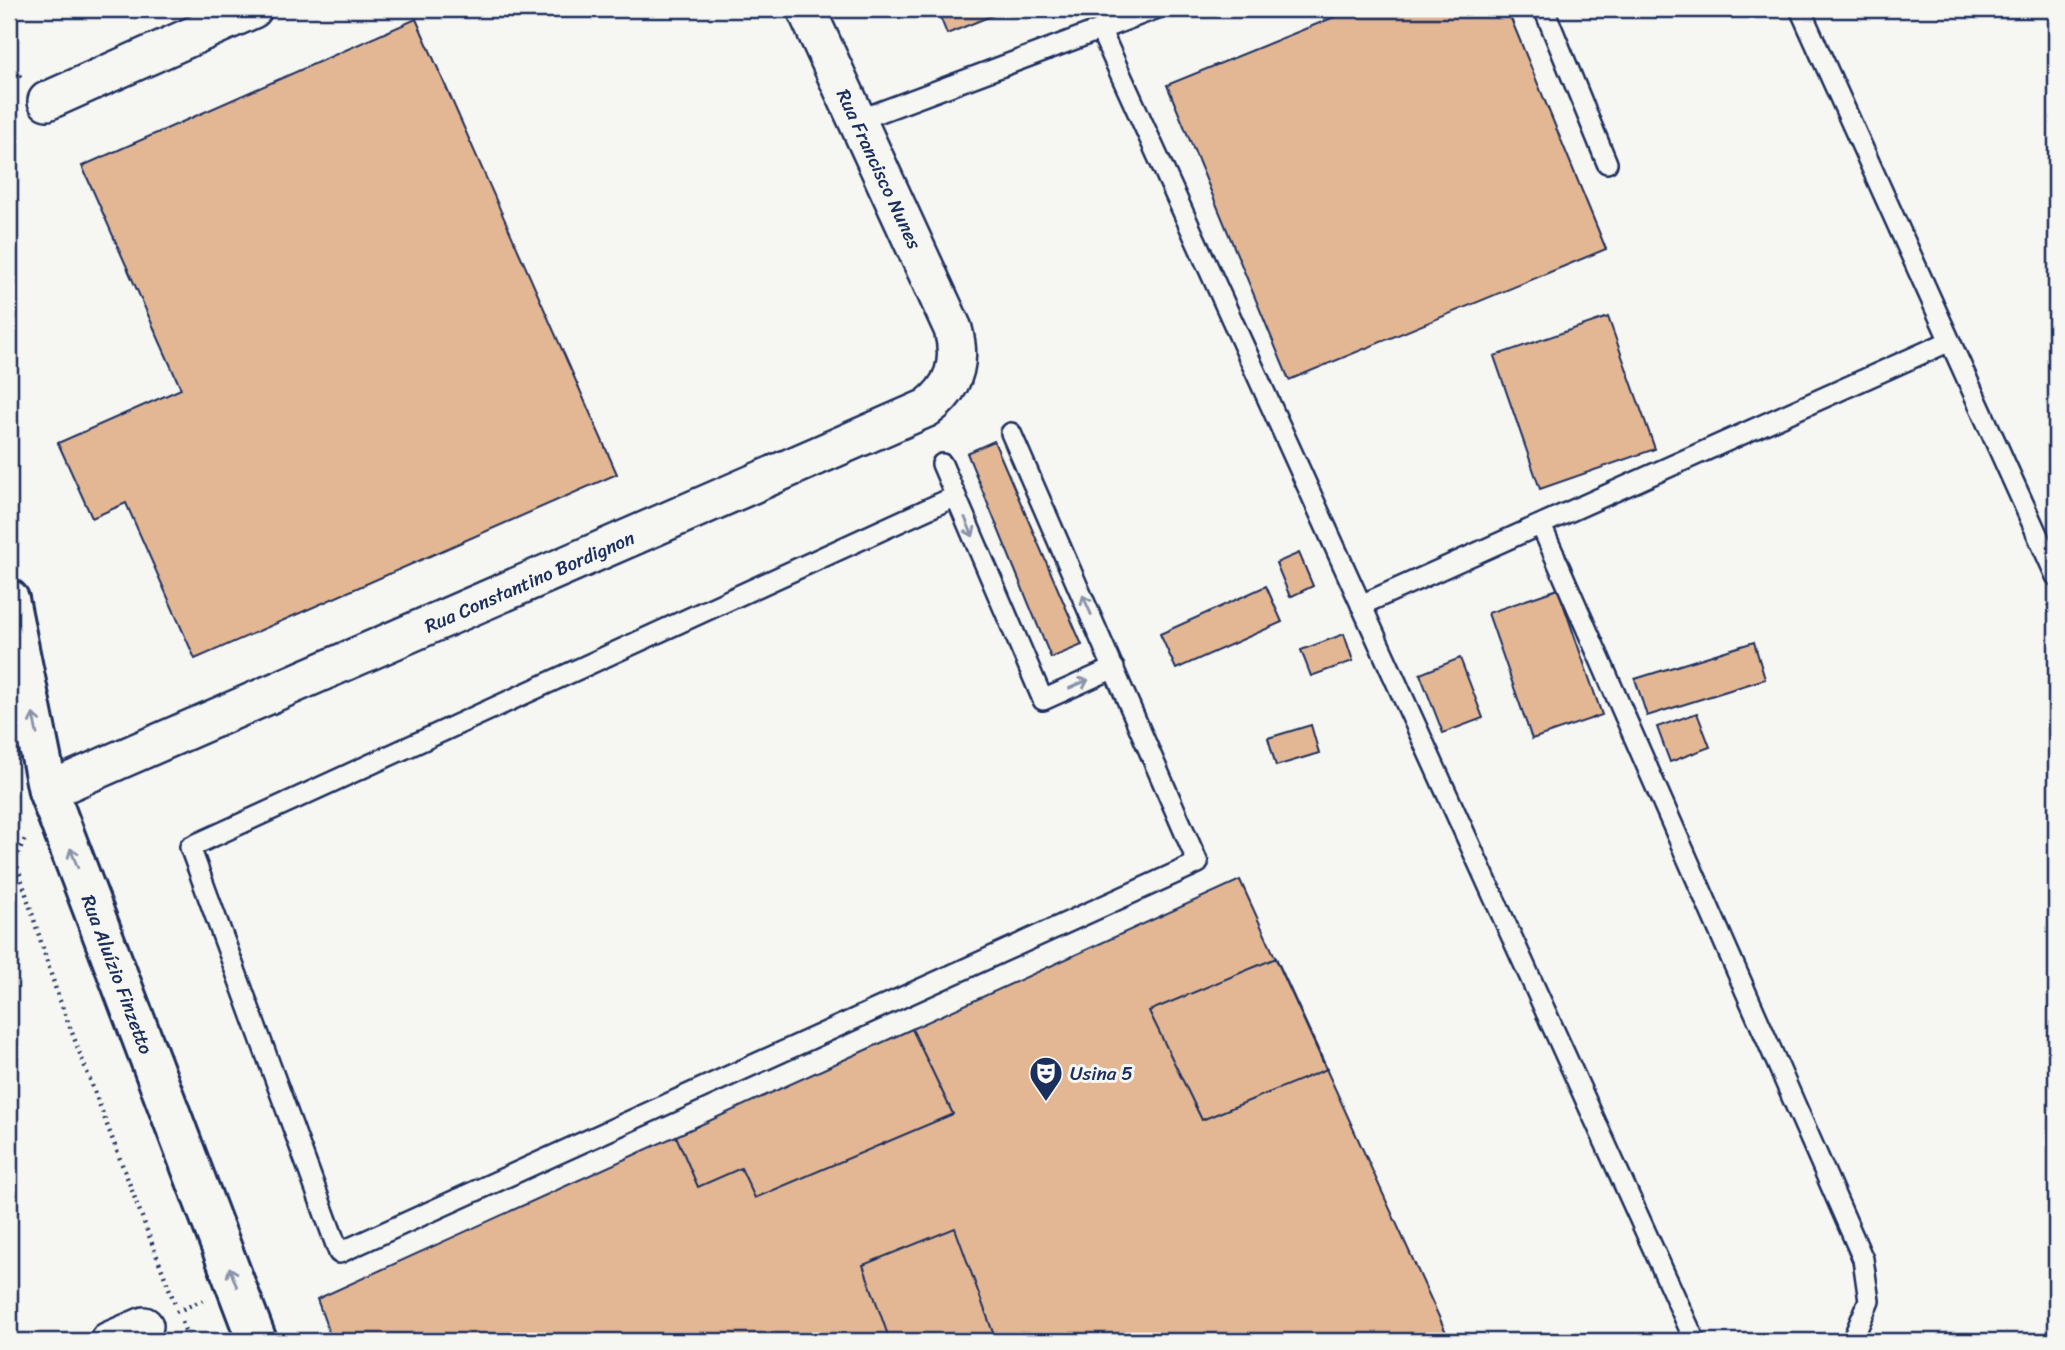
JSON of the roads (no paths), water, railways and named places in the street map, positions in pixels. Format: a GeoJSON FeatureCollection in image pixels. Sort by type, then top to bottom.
{"type":"FeatureCollection","features":[{"type":"Feature","properties":{"kind":"main road","name":"Rua Aluízio Finzetto"},"geometry":{"type":"LineString","coordinates":[[9,599],[48,791],[257,1341]]}},
{"type":"Feature","properties":{"kind":"street","name":"Rua Francisco Nunes"},"geometry":{"type":"LineString","coordinates":[[806,9],[953,330]]}},
{"type":"Feature","properties":{"kind":"street"},"geometry":{"type":"LineString","coordinates":[[47,101],[246,10]]}},
{"type":"Feature","properties":{"kind":"street","name":"Rua Constantino Bordignon"},"geometry":{"type":"LineString","coordinates":[[48,791],[927,408],[948,389],[954,376],[957,345],[953,330]]}},
{"type":"Feature","properties":{"kind":"street"},"geometry":{"type":"LineString","coordinates":[[109,1341],[144,1326]]}},
{"type":"Feature","properties":{"kind":"lane"},"geometry":{"type":"LineString","coordinates":[[856,121],[1155,9]]}},
{"type":"Feature","properties":{"kind":"lane"},"geometry":{"type":"LineString","coordinates":[[1544,9],[1608,163]]}},
{"type":"Feature","properties":{"kind":"lane"},"geometry":{"type":"LineString","coordinates":[[1800,9],[2056,576]]}},
{"type":"Feature","properties":{"kind":"lane"},"geometry":{"type":"LineString","coordinates":[[1100,29],[1695,1341]]}},
{"type":"Feature","properties":{"kind":"lane"},"geometry":{"type":"LineString","coordinates":[[1361,605],[1950,341]]}},
{"type":"Feature","properties":{"kind":"lane"},"geometry":{"type":"LineString","coordinates":[[956,496],[190,847],[339,1253],[1198,863],[1011,433]]}},
{"type":"Feature","properties":{"kind":"lane"},"geometry":{"type":"LineString","coordinates":[[942,464],[1043,700],[1114,668]]}},
{"type":"Feature","properties":{"kind":"lane"},"geometry":{"type":"LineString","coordinates":[[1541,525],[1863,1259],[1869,1301],[1852,1341]]}},
{"type":"Feature","properties":{"kind":"place","name":"Usina 5"},"geometry":{"type":"Point","coordinates":[1046,1103]}}]}
